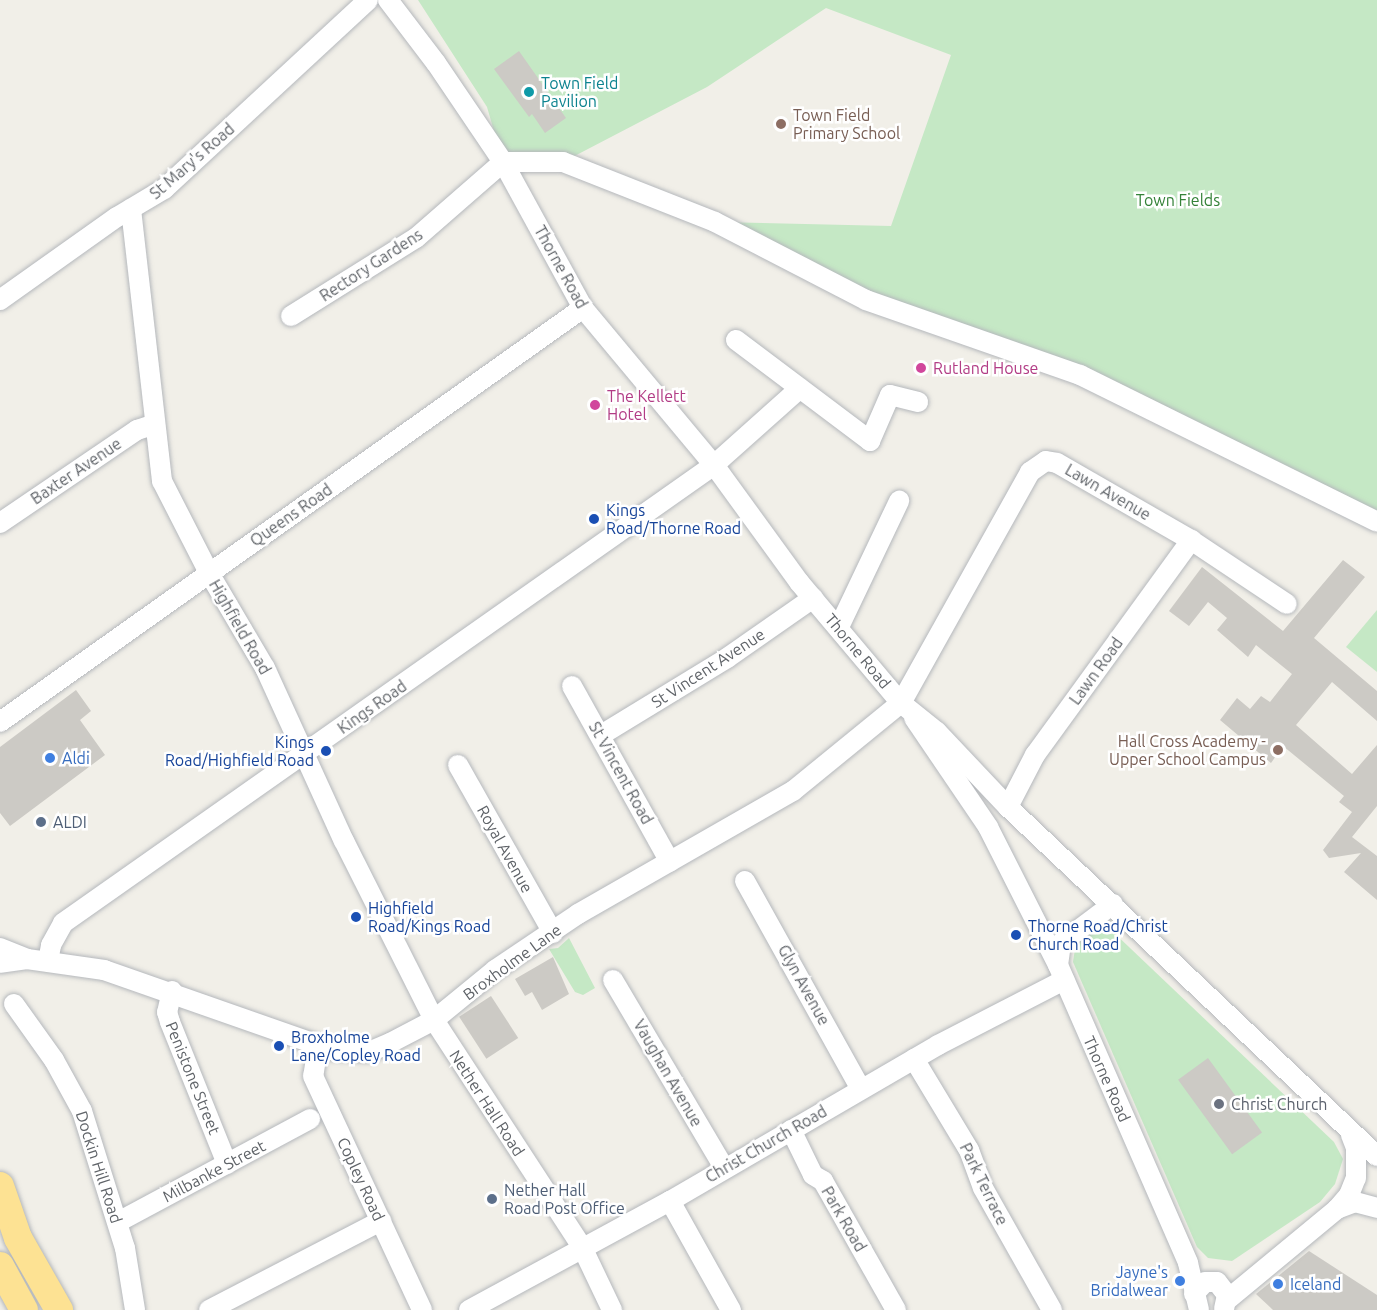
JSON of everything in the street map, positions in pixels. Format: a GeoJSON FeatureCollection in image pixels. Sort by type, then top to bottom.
{"type":"FeatureCollection","features":[{"type":"Feature","properties":{"kind":"highway"},"geometry":{"type":"LineString","coordinates":[[0,1186],[18,1238],[59,1310]]}},
{"type":"Feature","properties":{"kind":"highway"},"geometry":{"type":"LineString","coordinates":[[0,1266],[24,1310]]}},
{"type":"Feature","properties":{"kind":"street","name":"St Mary's Road"},"geometry":{"type":"LineString","coordinates":[[0,300],[131,209],[164,189],[368,0]]}},
{"type":"Feature","properties":{"kind":"street","name":"Thorne Road"},"geometry":{"type":"LineString","coordinates":[[388,0],[503,162],[582,308],[714,465],[813,598],[907,710],[987,827],[1061,972],[1188,1263],[1196,1302]]}},
{"type":"Feature","properties":{"kind":"street","name":"Rectory Gardens"},"geometry":{"type":"LineString","coordinates":[[291,316],[416,238],[503,162]]}},
{"type":"Feature","properties":{"kind":"street"},"geometry":{"type":"LineString","coordinates":[[503,162],[573,164],[715,222],[866,300],[1080,375],[1377,522]]}},
{"type":"Feature","properties":{"kind":"street","name":"Highfield Road"},"geometry":{"type":"LineString","coordinates":[[131,209],[162,481],[209,573],[266,668],[344,841],[434,1020]]}},
{"type":"Feature","properties":{"kind":"street","name":"Queens Road"},"geometry":{"type":"LineString","coordinates":[[0,722],[582,308]]}},
{"type":"Feature","properties":{"kind":"street"},"geometry":{"type":"LineString","coordinates":[[736,340],[870,441],[890,395],[918,402]]}},
{"type":"Feature","properties":{"kind":"street","name":"Kings Road"},"geometry":{"type":"LineString","coordinates":[[48,961],[63,923],[714,465],[800,388]]}},
{"type":"Feature","properties":{"kind":"street","name":"Baxter Avenue"},"geometry":{"type":"LineString","coordinates":[[0,523],[137,430],[155,424]]}},
{"type":"Feature","properties":{"kind":"street","name":"Lawn Avenue"},"geometry":{"type":"LineString","coordinates":[[907,710],[1030,472],[1038,464],[1057,463],[1191,540],[1287,604]]}},
{"type":"Feature","properties":{"kind":"street"},"geometry":{"type":"LineString","coordinates":[[839,627],[899,501]]}},
{"type":"Feature","properties":{"kind":"street","name":"Lawn Road"},"geometry":{"type":"LineString","coordinates":[[1008,807],[1035,755],[1191,540]]}},
{"type":"Feature","properties":{"kind":"street","name":"St Vincent Avenue"},"geometry":{"type":"LineString","coordinates":[[601,735],[727,658],[813,598]]}},
{"type":"Feature","properties":{"kind":"street","name":"St Vincent Road"},"geometry":{"type":"LineString","coordinates":[[572,686],[670,862]]}},
{"type":"Feature","properties":{"kind":"street","name":"Thorne Road"},"geometry":{"type":"LineString","coordinates":[[907,710],[937,732],[1008,807],[1113,904],[1351,1135],[1377,1156]]}},
{"type":"Feature","properties":{"kind":"street","name":"Broxholme Lane"},"geometry":{"type":"LineString","coordinates":[[27,959],[104,970],[172,991],[318,1046],[369,1052],[434,1020],[495,970],[578,914],[793,791],[907,710]]}},
{"type":"Feature","properties":{"kind":"street","name":"Royal Avenue"},"geometry":{"type":"LineString","coordinates":[[458,765],[553,933]]}},
{"type":"Feature","properties":{"kind":"street","name":"Glyn Avenue"},"geometry":{"type":"LineString","coordinates":[[745,881],[861,1089]]}},
{"type":"Feature","properties":{"kind":"street"},"geometry":{"type":"LineString","coordinates":[[1061,972],[1061,943],[1113,904]]}},
{"type":"Feature","properties":{"kind":"street"},"geometry":{"type":"LineString","coordinates":[[0,948],[27,959]]}},
{"type":"Feature","properties":{"kind":"street"},"geometry":{"type":"LineString","coordinates":[[0,963],[27,959]]}},
{"type":"Feature","properties":{"kind":"street","name":"Christ Church Road"},"geometry":{"type":"LineString","coordinates":[[469,1310],[670,1201],[723,1166],[791,1130],[1061,972]]}},
{"type":"Feature","properties":{"kind":"street","name":"Vaughan Avenue"},"geometry":{"type":"LineString","coordinates":[[613,980],[723,1166]]}},
{"type":"Feature","properties":{"kind":"street","name":"Penistone Street"},"geometry":{"type":"LineString","coordinates":[[172,991],[167,1012],[170,1022],[227,1164]]}},
{"type":"Feature","properties":{"kind":"street","name":"Dockin Hill Road"},"geometry":{"type":"LineString","coordinates":[[14,1004],[54,1059],[82,1111],[118,1222],[135,1310]]}},
{"type":"Feature","properties":{"kind":"street","name":"Nether Hall Road"},"geometry":{"type":"LineString","coordinates":[[434,1020],[582,1247],[612,1310]]}},
{"type":"Feature","properties":{"kind":"street","name":"Copley Road"},"geometry":{"type":"LineString","coordinates":[[318,1046],[313,1076],[422,1310]]}},
{"type":"Feature","properties":{"kind":"street","name":"Park Terrace"},"geometry":{"type":"LineString","coordinates":[[914,1059],[969,1150],[983,1188],[1052,1310]]}},
{"type":"Feature","properties":{"kind":"street","name":"Milbanke Street"},"geometry":{"type":"LineString","coordinates":[[118,1222],[310,1119]]}},
{"type":"Feature","properties":{"kind":"street","name":"Park Road"},"geometry":{"type":"LineString","coordinates":[[791,1130],[813,1175],[823,1181],[897,1310]]}},
{"type":"Feature","properties":{"kind":"street"},"geometry":{"type":"LineString","coordinates":[[1224,1307],[1349,1195],[1356,1178],[1356,1149],[1351,1135]]}},
{"type":"Feature","properties":{"kind":"street"},"geometry":{"type":"LineString","coordinates":[[670,1201],[731,1310]]}},
{"type":"Feature","properties":{"kind":"street"},"geometry":{"type":"LineString","coordinates":[[1336,1209],[1355,1202],[1377,1208]]}},
{"type":"Feature","properties":{"kind":"street"},"geometry":{"type":"LineString","coordinates":[[209,1310],[381,1221]]}},
{"type":"Feature","properties":{"kind":"street"},"geometry":{"type":"LineString","coordinates":[[1196,1302],[1201,1285],[1211,1281],[1222,1285],[1224,1307]]}},
{"type":"Feature","properties":{"kind":"green space","name":"Town Fields"},"geometry":{"type":"Polygon","coordinates":[[[418,0],[1377,0],[1377,522],[1080,375],[866,300],[715,222],[891,226],[951,55],[826,8],[707,87],[563,162],[503,162],[487,107],[418,0]]]}},
{"type":"Feature","properties":{"kind":"green space"},"geometry":{"type":"Polygon","coordinates":[[[1377,610],[1377,672],[1346,647],[1377,610]]]}},
{"type":"Feature","properties":{"kind":"green space"},"geometry":{"type":"Polygon","coordinates":[[[1109,928],[1334,1142],[1343,1159],[1335,1184],[1320,1202],[1232,1261],[1208,1258],[1197,1247],[1073,962],[1075,949],[1086,933],[1109,928]]]}},
{"type":"Feature","properties":{"kind":"green space"},"geometry":{"type":"Polygon","coordinates":[[[569,938],[595,988],[583,995],[575,992],[549,949],[558,948],[569,938]]]}},
{"type":"Feature","properties":{"kind":"building","name":"Town Field Pavilion"},"geometry":{"type":"Polygon","coordinates":[[[519,51],[566,118],[545,133],[532,114],[529,117],[494,69],[519,51]]]}},
{"type":"Feature","properties":{"kind":"building"},"geometry":{"type":"Polygon","coordinates":[[[1343,560],[1365,577],[1314,638],[1377,691],[1377,721],[1332,682],[1296,725],[1352,774],[1377,745],[1377,806],[1352,837],[1377,856],[1377,900],[1344,872],[1361,853],[1329,858],[1323,850],[1352,812],[1339,802],[1344,796],[1283,746],[1271,763],[1220,720],[1237,698],[1250,709],[1261,696],[1270,702],[1292,674],[1256,645],[1248,657],[1217,630],[1227,618],[1208,602],[1189,626],[1169,611],[1202,567],[1283,631],[1343,560]]]}},
{"type":"Feature","properties":{"kind":"building","name":"Aldi"},"geometry":{"type":"Polygon","coordinates":[[[76,690],[91,711],[80,720],[105,755],[10,826],[0,813],[0,747],[76,690]]]}},
{"type":"Feature","properties":{"kind":"building"},"geometry":{"type":"Polygon","coordinates":[[[553,957],[569,994],[542,1010],[532,992],[525,996],[515,979],[553,957]]]}},
{"type":"Feature","properties":{"kind":"building"},"geometry":{"type":"Polygon","coordinates":[[[491,996],[518,1038],[486,1059],[459,1017],[491,996]]]}},
{"type":"Feature","properties":{"kind":"building","name":"Christ Church"},"geometry":{"type":"Polygon","coordinates":[[[1208,1058],[1262,1132],[1232,1154],[1178,1080],[1208,1058]]]}},
{"type":"Feature","properties":{"kind":"building"},"geometry":{"type":"Polygon","coordinates":[[[1309,1251],[1377,1295],[1377,1310],[1273,1310],[1256,1294],[1309,1251]]]}},
{"type":"Feature","properties":{"kind":"place","name":"Town Field Pavilion"},"geometry":{"type":"Point","coordinates":[529,92]}},
{"type":"Feature","properties":{"kind":"place","name":"Town Field Primary School"},"geometry":{"type":"Point","coordinates":[781,124]}},
{"type":"Feature","properties":{"kind":"place","name":"Rutland House"},"geometry":{"type":"Point","coordinates":[921,368]}},
{"type":"Feature","properties":{"kind":"place","name":"The Kellett Hotel"},"geometry":{"type":"Point","coordinates":[595,405]}},
{"type":"Feature","properties":{"kind":"place","name":"Kings Road/Thorne Road"},"geometry":{"type":"Point","coordinates":[594,519]}},
{"type":"Feature","properties":{"kind":"place","name":"Hall Cross Academy - Upper School Campus"},"geometry":{"type":"Point","coordinates":[1278,750]}},
{"type":"Feature","properties":{"kind":"place","name":"Kings Road/Highfield Road"},"geometry":{"type":"Point","coordinates":[326,751]}},
{"type":"Feature","properties":{"kind":"place","name":"Aldi"},"geometry":{"type":"Point","coordinates":[50,758]}},
{"type":"Feature","properties":{"kind":"place","name":"ALDI"},"geometry":{"type":"Point","coordinates":[41,822]}},
{"type":"Feature","properties":{"kind":"place","name":"Highfield Road/Kings Road"},"geometry":{"type":"Point","coordinates":[356,917]}},
{"type":"Feature","properties":{"kind":"place","name":"Thorne Road/Christ Church Road"},"geometry":{"type":"Point","coordinates":[1016,935]}},
{"type":"Feature","properties":{"kind":"place","name":"Broxholme Lane/Copley Road"},"geometry":{"type":"Point","coordinates":[279,1046]}},
{"type":"Feature","properties":{"kind":"place","name":"Christ Church"},"geometry":{"type":"Point","coordinates":[1219,1104]}},
{"type":"Feature","properties":{"kind":"place","name":"Nether Hall Road Post Office"},"geometry":{"type":"Point","coordinates":[492,1199]}},
{"type":"Feature","properties":{"kind":"place","name":"Jayne's Bridalwear"},"geometry":{"type":"Point","coordinates":[1180,1281]}},
{"type":"Feature","properties":{"kind":"place","name":"Iceland"},"geometry":{"type":"Point","coordinates":[1278,1284]}}]}
